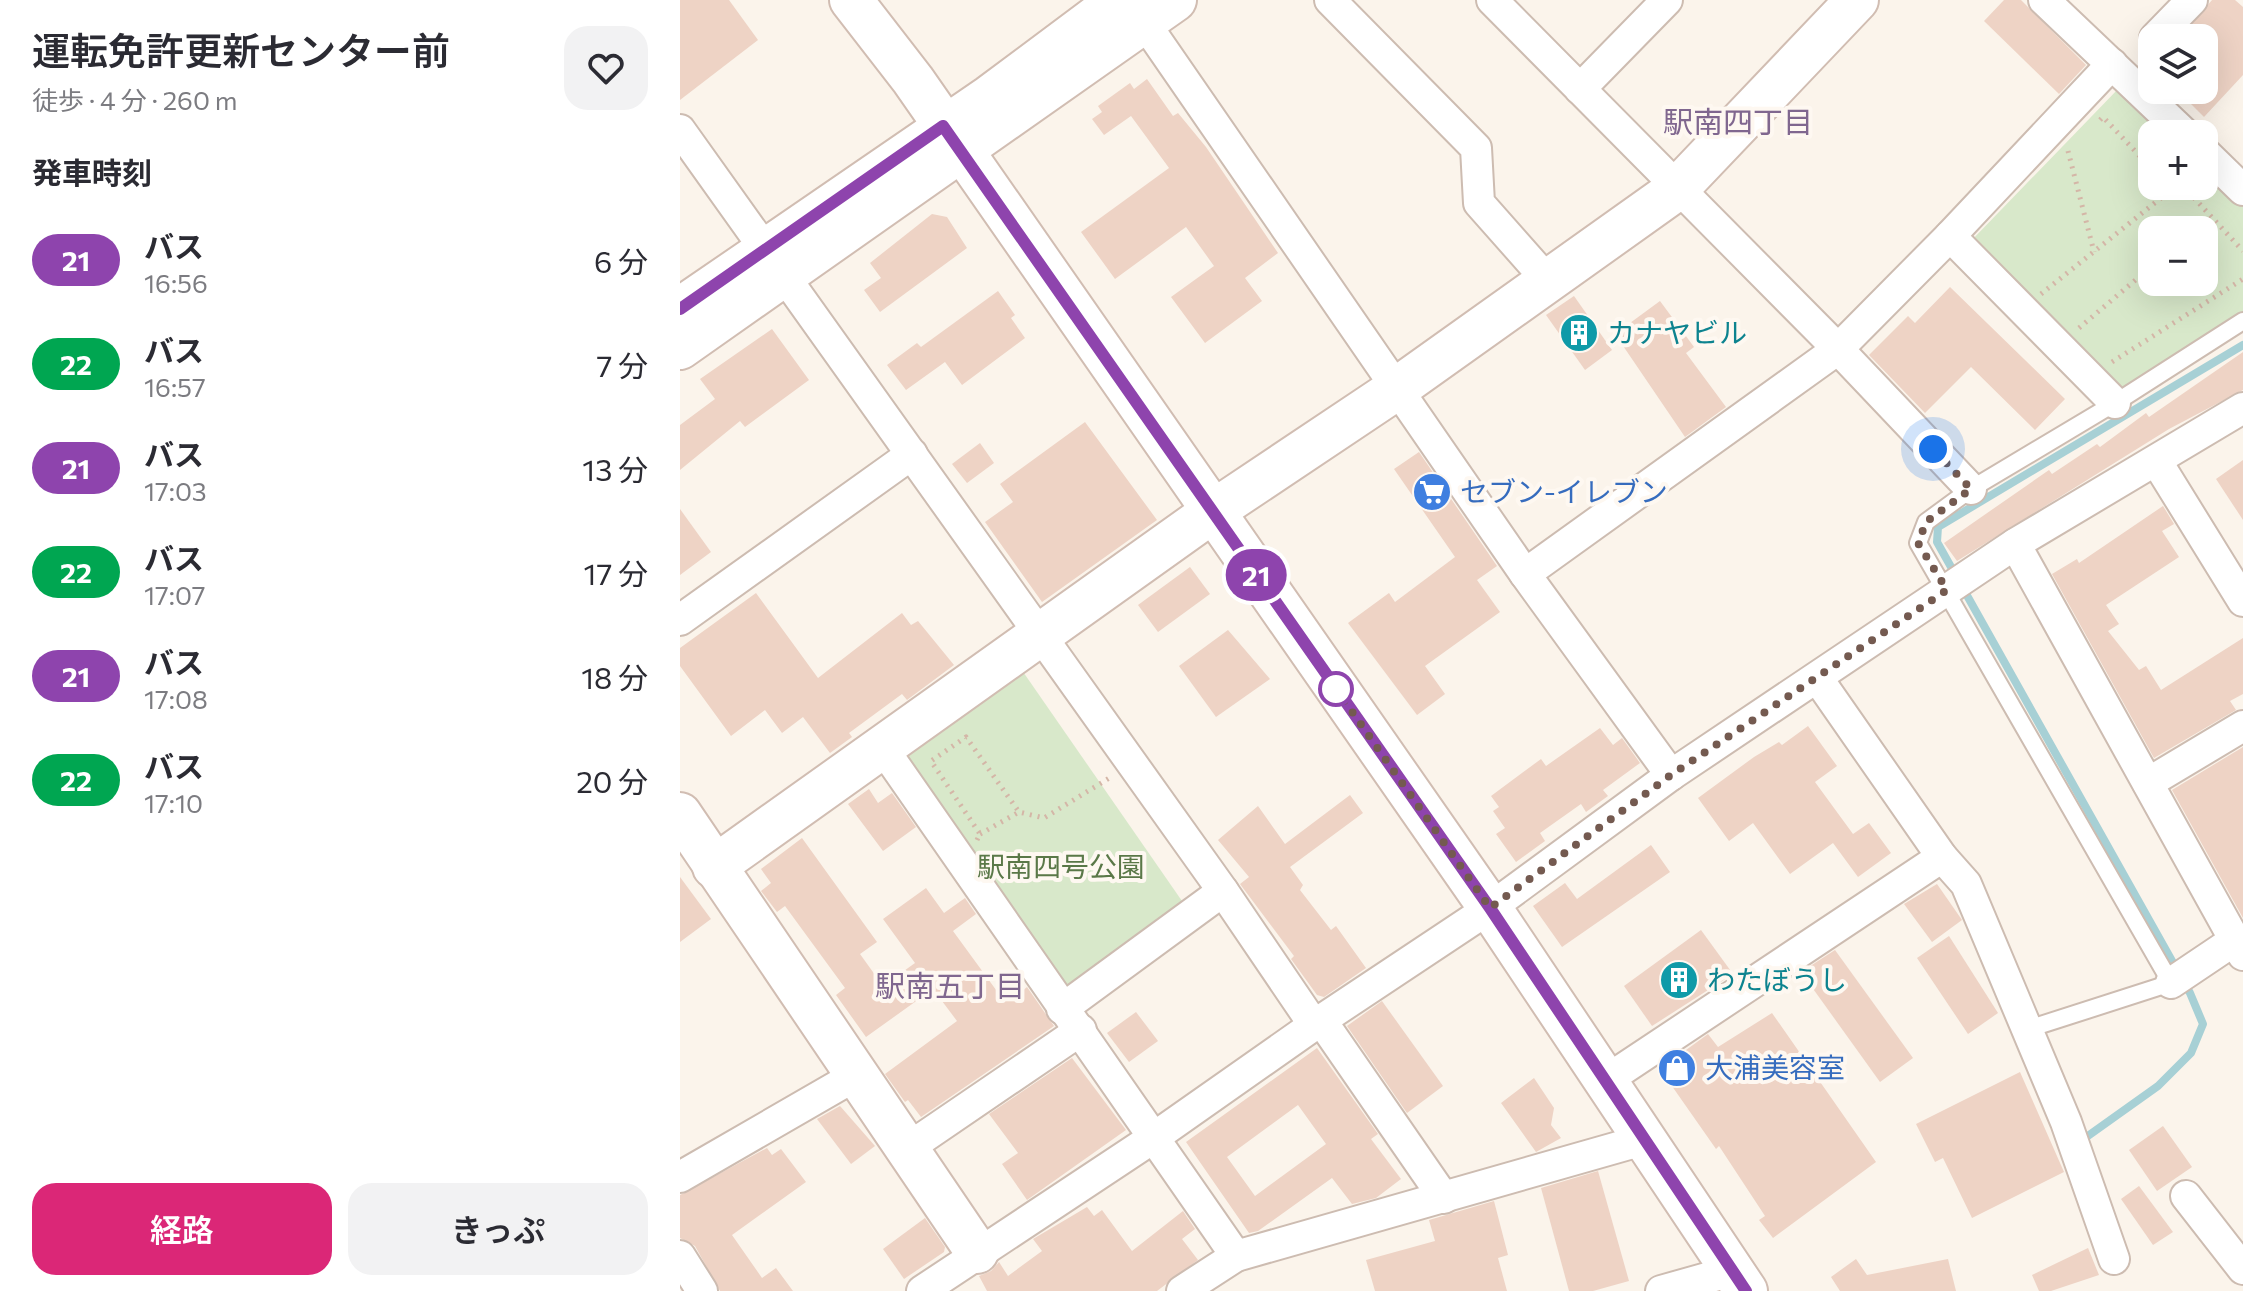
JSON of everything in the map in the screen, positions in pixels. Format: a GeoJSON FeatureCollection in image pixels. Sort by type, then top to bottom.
{"type":"FeatureCollection","features":[{"type":"Feature","properties":{"kind":"street"},"geometry":{"type":"LineString","coordinates":[[851,0],[952,137],[1490,908],[1739,1281],[1661,1291]]}},
{"type":"Feature","properties":{"kind":"street"},"geometry":{"type":"LineString","coordinates":[[1330,0],[1476,148],[1479,203],[1548,281]]}},
{"type":"Feature","properties":{"kind":"street"},"geometry":{"type":"LineString","coordinates":[[1492,0],[1838,349],[1971,489]]}},
{"type":"Feature","properties":{"kind":"street"},"geometry":{"type":"LineString","coordinates":[[1580,89],[1667,0]]}},
{"type":"Feature","properties":{"kind":"street"},"geometry":{"type":"LineString","coordinates":[[714,867],[1212,512],[1399,387],[1677,189],[1857,0]]}},
{"type":"Feature","properties":{"kind":"street"},"geometry":{"type":"LineString","coordinates":[[2044,0],[2170,120]]}},
{"type":"Feature","properties":{"kind":"street"},"geometry":{"type":"LineString","coordinates":[[2168,24],[2192,0]]}},
{"type":"Feature","properties":{"kind":"street"},"geometry":{"type":"LineString","coordinates":[[680,348],[776,263],[1142,5],[1525,574],[1671,775]]}},
{"type":"Feature","properties":{"kind":"street"},"geometry":{"type":"LineString","coordinates":[[1525,574],[1838,349],[2116,69],[2138,51]]}},
{"type":"Feature","properties":{"kind":"street"},"geometry":{"type":"LineString","coordinates":[[680,130],[1444,1198]]}},
{"type":"Feature","properties":{"kind":"street"},"geometry":{"type":"LineString","coordinates":[[2218,166],[2243,190]]}},
{"type":"Feature","properties":{"kind":"street"},"geometry":{"type":"LineString","coordinates":[[1950,236],[2115,403]]}},
{"type":"Feature","properties":{"kind":"street"},"geometry":{"type":"LineString","coordinates":[[680,309],[776,263]]}},
{"type":"Feature","properties":{"kind":"street"},"geometry":{"type":"LineString","coordinates":[[922,1291],[1490,908],[1671,775],[2015,544],[2243,408]]}},
{"type":"Feature","properties":{"kind":"street"},"geometry":{"type":"LineString","coordinates":[[680,620],[912,454]]}},
{"type":"Feature","properties":{"kind":"street"},"geometry":{"type":"LineString","coordinates":[[2157,462],[2243,601]]}},
{"type":"Feature","properties":{"kind":"street"},"geometry":{"type":"LineString","coordinates":[[2015,544],[2239,948],[2171,983]]}},
{"type":"Feature","properties":{"kind":"street"},"geometry":{"type":"LineString","coordinates":[[1818,679],[1942,857],[1966,884],[2066,1122],[2114,1259]]}},
{"type":"Feature","properties":{"kind":"street"},"geometry":{"type":"LineString","coordinates":[[2148,783],[2243,726]]}},
{"type":"Feature","properties":{"kind":"street"},"geometry":{"type":"LineString","coordinates":[[882,747],[1156,1136],[1236,1256]]}},
{"type":"Feature","properties":{"kind":"street"},"geometry":{"type":"LineString","coordinates":[[680,814],[977,1252]]}},
{"type":"Feature","properties":{"kind":"street"},"geometry":{"type":"LineString","coordinates":[[1605,1081],[1942,857]]}},
{"type":"Feature","properties":{"kind":"street"},"geometry":{"type":"LineString","coordinates":[[905,1150],[1072,1019],[1223,891]]}},
{"type":"Feature","properties":{"kind":"street"},"geometry":{"type":"LineString","coordinates":[[680,1177],[855,1076]]}},
{"type":"Feature","properties":{"kind":"street"},"geometry":{"type":"LineString","coordinates":[[1182,1291],[1236,1256],[1643,1140]]}},
{"type":"Feature","properties":{"kind":"street"},"geometry":{"type":"LineString","coordinates":[[2186,1196],[2243,1269]]}},
{"type":"Feature","properties":{"kind":"street"},"geometry":{"type":"LineString","coordinates":[[680,1256],[702,1291]]}},
{"type":"Feature","properties":{"kind":"lane"},"geometry":{"type":"LineString","coordinates":[[2028,1029],[2171,983],[1918,543],[1926,522],[1971,489],[2115,403],[2243,321]]}},
{"type":"Feature","properties":{"kind":"path"},"geometry":{"type":"LineString","coordinates":[[2091,128],[2103,117],[2138,154]]}},
{"type":"Feature","properties":{"kind":"path"},"geometry":{"type":"LineString","coordinates":[[2067,149],[2094,252]]}},
{"type":"Feature","properties":{"kind":"path"},"geometry":{"type":"LineString","coordinates":[[2034,300],[2156,200]]}},
{"type":"Feature","properties":{"kind":"path"},"geometry":{"type":"LineString","coordinates":[[2196,200],[2210,216]]}},
{"type":"Feature","properties":{"kind":"path"},"geometry":{"type":"LineString","coordinates":[[2218,224],[2243,251]]}},
{"type":"Feature","properties":{"kind":"path"},"geometry":{"type":"LineString","coordinates":[[2072,334],[2138,278]]}},
{"type":"Feature","properties":{"kind":"path"},"geometry":{"type":"LineString","coordinates":[[2107,365],[2243,279]]}},
{"type":"Feature","properties":{"kind":"path"},"geometry":{"type":"LineString","coordinates":[[980,834],[931,761],[966,737],[1019,812],[1044,818],[1132,764]]}},
{"type":"Feature","properties":{"kind":"path"},"geometry":{"type":"LineString","coordinates":[[964,866],[980,834],[1019,812]]}},
{"type":"Feature","properties":{"kind":"green space"},"geometry":{"type":"Polygon","coordinates":[[[2119,88],[2152,120],[2138,120],[2138,200],[2218,200],[2218,183],[2243,207],[2243,313],[2118,396],[1970,242],[2119,88]]]}},
{"type":"Feature","properties":{"kind":"green space","name":"駅南四号公園"},"geometry":{"type":"Polygon","coordinates":[[[1019,666],[1191,914],[1057,1002],[887,753],[1019,666]]]}},
{"type":"Feature","properties":{"kind":"building"},"geometry":{"type":"Polygon","coordinates":[[[680,0],[729,0],[758,40],[680,100],[680,0]]]}},
{"type":"Feature","properties":{"kind":"building"},"geometry":{"type":"Polygon","coordinates":[[[2004,0],[2021,0],[2086,65],[2059,94],[1984,21],[2004,0]]]}},
{"type":"Feature","properties":{"kind":"building"},"geometry":{"type":"Polygon","coordinates":[[[2212,0],[2235,0],[2243,7],[2243,75],[2218,102],[2218,24],[2192,24],[2212,0]]]}},
{"type":"Feature","properties":{"kind":"building"},"geometry":{"type":"Polygon","coordinates":[[[1147,79],[1173,116],[1178,113],[1206,147],[1278,253],[1245,278],[1262,301],[1205,343],[1171,297],[1214,266],[1186,227],[1115,279],[1081,232],[1169,168],[1131,116],[1104,135],[1092,119],[1102,112],[1098,106],[1130,83],[1134,89],[1147,79]]]}},
{"type":"Feature","properties":{"kind":"building"},"geometry":{"type":"Polygon","coordinates":[[[2191,104],[2216,104],[2204,117],[2191,104]]]}},
{"type":"Feature","properties":{"kind":"building"},"geometry":{"type":"Polygon","coordinates":[[[932,214],[947,217],[967,248],[880,312],[864,290],[881,278],[870,263],[932,214]]]}},
{"type":"Feature","properties":{"kind":"building"},"geometry":{"type":"Polygon","coordinates":[[[1950,287],[2065,399],[2035,430],[1971,367],[1925,413],[1869,355],[1908,316],[1915,323],[1950,287]]]}},
{"type":"Feature","properties":{"kind":"building"},"geometry":{"type":"Polygon","coordinates":[[[998,291],[1015,315],[1011,318],[1025,338],[962,385],[945,362],[906,390],[887,365],[917,343],[921,347],[998,291]]]}},
{"type":"Feature","properties":{"kind":"building","name":"カナヤビル"},"geometry":{"type":"Polygon","coordinates":[[[1574,296],[1612,350],[1585,370],[1546,315],[1574,296]]]}},
{"type":"Feature","properties":{"kind":"building"},"geometry":{"type":"Polygon","coordinates":[[[1660,301],[1694,347],[1686,353],[1726,407],[1685,437],[1615,334],[1660,301]]]}},
{"type":"Feature","properties":{"kind":"building"},"geometry":{"type":"Polygon","coordinates":[[[772,329],[809,380],[745,427],[740,421],[680,470],[680,425],[715,399],[700,379],[772,329]]]}},
{"type":"Feature","properties":{"kind":"building"},"geometry":{"type":"Polygon","coordinates":[[[2243,352],[2243,390],[2169,429],[1957,561],[1944,543],[2049,470],[2052,474],[2097,444],[2100,447],[2146,413],[2149,417],[2243,352]]]}},
{"type":"Feature","properties":{"kind":"building"},"geometry":{"type":"Polygon","coordinates":[[[1085,422],[1157,520],[1042,602],[985,522],[1013,502],[1000,484],[1085,422]]]}},
{"type":"Feature","properties":{"kind":"building"},"geometry":{"type":"Polygon","coordinates":[[[980,443],[994,463],[967,483],[952,464],[980,443]]]}},
{"type":"Feature","properties":{"kind":"building"},"geometry":{"type":"Polygon","coordinates":[[[1419,452],[1497,566],[1477,580],[1500,612],[1425,666],[1445,694],[1417,715],[1348,623],[1389,593],[1395,602],[1455,557],[1394,469],[1419,452]]]}},
{"type":"Feature","properties":{"kind":"building"},"geometry":{"type":"Polygon","coordinates":[[[2243,460],[2243,520],[2216,479],[2243,460]]]}},
{"type":"Feature","properties":{"kind":"building"},"geometry":{"type":"Polygon","coordinates":[[[2163,506],[2174,524],[2162,531],[2179,557],[2106,605],[2119,624],[2108,631],[2139,670],[2146,666],[2161,690],[2243,638],[2243,694],[2230,701],[2236,710],[2154,758],[2052,574],[2077,559],[2079,563],[2163,506]]]}},
{"type":"Feature","properties":{"kind":"building"},"geometry":{"type":"Polygon","coordinates":[[[680,509],[711,552],[680,575],[680,509]]]}},
{"type":"Feature","properties":{"kind":"building"},"geometry":{"type":"Polygon","coordinates":[[[1190,567],[1210,594],[1158,632],[1138,605],[1190,567]]]}},
{"type":"Feature","properties":{"kind":"building"},"geometry":{"type":"Polygon","coordinates":[[[756,593],[818,678],[902,613],[911,625],[918,621],[954,665],[907,700],[902,694],[849,733],[852,737],[830,753],[803,717],[782,733],[765,710],[731,736],[680,666],[680,648],[756,593]]]}},
{"type":"Feature","properties":{"kind":"building"},"geometry":{"type":"Polygon","coordinates":[[[1228,630],[1270,679],[1216,717],[1179,666],[1228,630]]]}},
{"type":"Feature","properties":{"kind":"building"},"geometry":{"type":"Polygon","coordinates":[[[1808,726],[1837,766],[1815,782],[1853,834],[1869,823],[1891,853],[1858,877],[1833,843],[1790,874],[1753,823],[1729,841],[1698,798],[1754,757],[1779,742],[1782,745],[1808,726]]]}},
{"type":"Feature","properties":{"kind":"building"},"geometry":{"type":"Polygon","coordinates":[[[1600,728],[1613,745],[1622,738],[1640,763],[1603,790],[1608,796],[1586,812],[1581,804],[1540,833],[1545,841],[1516,862],[1496,834],[1505,828],[1493,811],[1499,807],[1491,796],[1541,759],[1546,766],[1600,728]]]}},
{"type":"Feature","properties":{"kind":"building"},"geometry":{"type":"Polygon","coordinates":[[[2243,747],[2243,918],[2172,790],[2243,747]]]}},
{"type":"Feature","properties":{"kind":"building"},"geometry":{"type":"Polygon","coordinates":[[[869,789],[878,803],[892,793],[916,827],[883,851],[848,804],[869,789]]]}},
{"type":"Feature","properties":{"kind":"building"},"geometry":{"type":"Polygon","coordinates":[[[1350,795],[1363,813],[1290,867],[1303,885],[1300,890],[1331,930],[1336,926],[1366,968],[1324,997],[1317,995],[1291,959],[1294,956],[1240,884],[1249,877],[1218,840],[1258,806],[1285,844],[1350,795]]]}},
{"type":"Feature","properties":{"kind":"building"},"geometry":{"type":"Polygon","coordinates":[[[802,838],[877,942],[860,954],[883,986],[915,963],[883,919],[926,888],[944,913],[965,898],[976,914],[953,931],[999,994],[1013,984],[1020,993],[1027,987],[1054,1026],[921,1117],[908,1100],[905,1102],[885,1074],[957,1021],[933,989],[866,1037],[836,995],[845,988],[785,906],[777,912],[761,891],[771,883],[761,869],[802,838]]]}},
{"type":"Feature","properties":{"kind":"building"},"geometry":{"type":"Polygon","coordinates":[[[1651,845],[1670,872],[1562,947],[1533,906],[1565,883],[1577,899],[1651,845]]]}},
{"type":"Feature","properties":{"kind":"building"},"geometry":{"type":"Polygon","coordinates":[[[680,877],[711,919],[680,942],[680,877]]]}},
{"type":"Feature","properties":{"kind":"building"},"geometry":{"type":"Polygon","coordinates":[[[1937,884],[1962,920],[1932,942],[1904,904],[1937,884]]]}},
{"type":"Feature","properties":{"kind":"building","name":"わたぼうし"},"geometry":{"type":"Polygon","coordinates":[[[1701,930],[1733,974],[1652,1026],[1624,986],[1701,930]]]}},
{"type":"Feature","properties":{"kind":"building"},"geometry":{"type":"Polygon","coordinates":[[[1949,936],[1998,1013],[1968,1034],[1917,958],[1949,936]]]}},
{"type":"Feature","properties":{"kind":"building"},"geometry":{"type":"Polygon","coordinates":[[[1835,950],[1913,1058],[1880,1082],[1801,972],[1835,950]]]}},
{"type":"Feature","properties":{"kind":"building"},"geometry":{"type":"Polygon","coordinates":[[[1382,1001],[1443,1086],[1407,1113],[1347,1026],[1382,1001]]]}},
{"type":"Feature","properties":{"kind":"building"},"geometry":{"type":"Polygon","coordinates":[[[1136,1012],[1158,1041],[1129,1062],[1107,1033],[1136,1012]]]}},
{"type":"Feature","properties":{"kind":"building"},"geometry":{"type":"Polygon","coordinates":[[[1772,1013],[1876,1162],[1773,1238],[1759,1220],[1765,1216],[1719,1146],[1716,1149],[1660,1069],[1708,1034],[1718,1047],[1772,1013]]]}},
{"type":"Feature","properties":{"kind":"building"},"geometry":{"type":"Polygon","coordinates":[[[1317,1048],[1378,1134],[1371,1139],[1401,1179],[1376,1198],[1352,1204],[1332,1178],[1258,1231],[1249,1233],[1186,1142],[1317,1048]],[[1298,1105],[1227,1157],[1255,1196],[1326,1144],[1298,1105]]]}},
{"type":"Feature","properties":{"kind":"building"},"geometry":{"type":"Polygon","coordinates":[[[1072,1058],[1126,1130],[1027,1200],[1002,1164],[1018,1153],[989,1114],[1072,1058]]]}},
{"type":"Feature","properties":{"kind":"building"},"geometry":{"type":"Polygon","coordinates":[[[2020,1072],[2064,1172],[1972,1218],[1943,1158],[1935,1162],[1916,1124],[2020,1072]]]}},
{"type":"Feature","properties":{"kind":"building"},"geometry":{"type":"Polygon","coordinates":[[[1534,1078],[1554,1108],[1551,1125],[1561,1138],[1536,1152],[1501,1103],[1534,1078]]]}},
{"type":"Feature","properties":{"kind":"building"},"geometry":{"type":"Polygon","coordinates":[[[840,1106],[875,1146],[851,1164],[817,1119],[840,1106]]]}},
{"type":"Feature","properties":{"kind":"building"},"geometry":{"type":"Polygon","coordinates":[[[2163,1126],[2192,1167],[2157,1191],[2129,1150],[2163,1126]]]}},
{"type":"Feature","properties":{"kind":"building"},"geometry":{"type":"Polygon","coordinates":[[[767,1148],[772,1155],[781,1149],[806,1182],[732,1235],[762,1278],[776,1268],[793,1291],[720,1291],[695,1246],[680,1238],[680,1195],[767,1148]]]}},
{"type":"Feature","properties":{"kind":"building"},"geometry":{"type":"Polygon","coordinates":[[[1598,1171],[1629,1281],[1593,1291],[1569,1291],[1541,1188],[1598,1171]]]}},
{"type":"Feature","properties":{"kind":"building"},"geometry":{"type":"Polygon","coordinates":[[[2139,1186],[2173,1232],[2153,1245],[2121,1199],[2139,1186]]]}},
{"type":"Feature","properties":{"kind":"building"},"geometry":{"type":"Polygon","coordinates":[[[1494,1201],[1508,1255],[1498,1258],[1507,1291],[1375,1291],[1366,1260],[1435,1241],[1429,1220],[1494,1201]]]}},
{"type":"Feature","properties":{"kind":"building"},"geometry":{"type":"Polygon","coordinates":[[[1087,1207],[1094,1216],[1102,1210],[1132,1251],[1183,1211],[1195,1229],[1182,1239],[1198,1260],[1157,1291],[987,1291],[979,1276],[991,1271],[999,1262],[1008,1276],[1042,1251],[1033,1239],[1087,1207]]]}},
{"type":"Feature","properties":{"kind":"building"},"geometry":{"type":"Polygon","coordinates":[[[925,1218],[945,1247],[944,1252],[904,1279],[883,1249],[925,1218]]]}},
{"type":"Feature","properties":{"kind":"building"},"geometry":{"type":"Polygon","coordinates":[[[2088,1248],[2099,1275],[2051,1291],[2039,1291],[2032,1275],[2088,1248]]]}},
{"type":"Feature","properties":{"kind":"building"},"geometry":{"type":"Polygon","coordinates":[[[1856,1259],[1867,1275],[1948,1259],[1956,1291],[1840,1291],[1831,1277],[1856,1259]]]}},
{"type":"Feature","properties":{"kind":"waterway"},"geometry":{"type":"LineString","coordinates":[[2085,1138],[2158,1086],[2191,1053],[2203,1024],[2190,993],[1937,542],[1938,527],[2243,345]]}},
{"type":"Feature","properties":{"kind":"bus line","name":"21"},"geometry":{"type":"LineString","coordinates":[[680,309],[943,126],[1490,908],[1746,1291]]}},
{"type":"Feature","properties":{"kind":"place","name":"カナヤビル"},"geometry":{"type":"Point","coordinates":[1579,333]}},
{"type":"Feature","properties":{"kind":"place","name":"セブン-イレブン"},"geometry":{"type":"Point","coordinates":[1432,492]}},
{"type":"Feature","properties":{"kind":"place","name":"わたぼうし"},"geometry":{"type":"Point","coordinates":[1679,980]}},
{"type":"Feature","properties":{"kind":"place","name":"大浦美容室"},"geometry":{"type":"Point","coordinates":[1677,1068]}},
{"type":"Feature","properties":{"kind":"district","name":"駅南四丁目"},"geometry":{"type":"Point","coordinates":[1738,123]}},
{"type":"Feature","properties":{"kind":"district","name":"駅南五丁目"},"geometry":{"type":"Point","coordinates":[950,987]}},
{"type":"Feature","properties":{"kind":"route"},"geometry":{"type":"LineString","coordinates":[[1336,689],[1490,908],[1671,775],[1947,590],[1918,543],[1926,522],[1971,489],[1933,449]]}}]}
